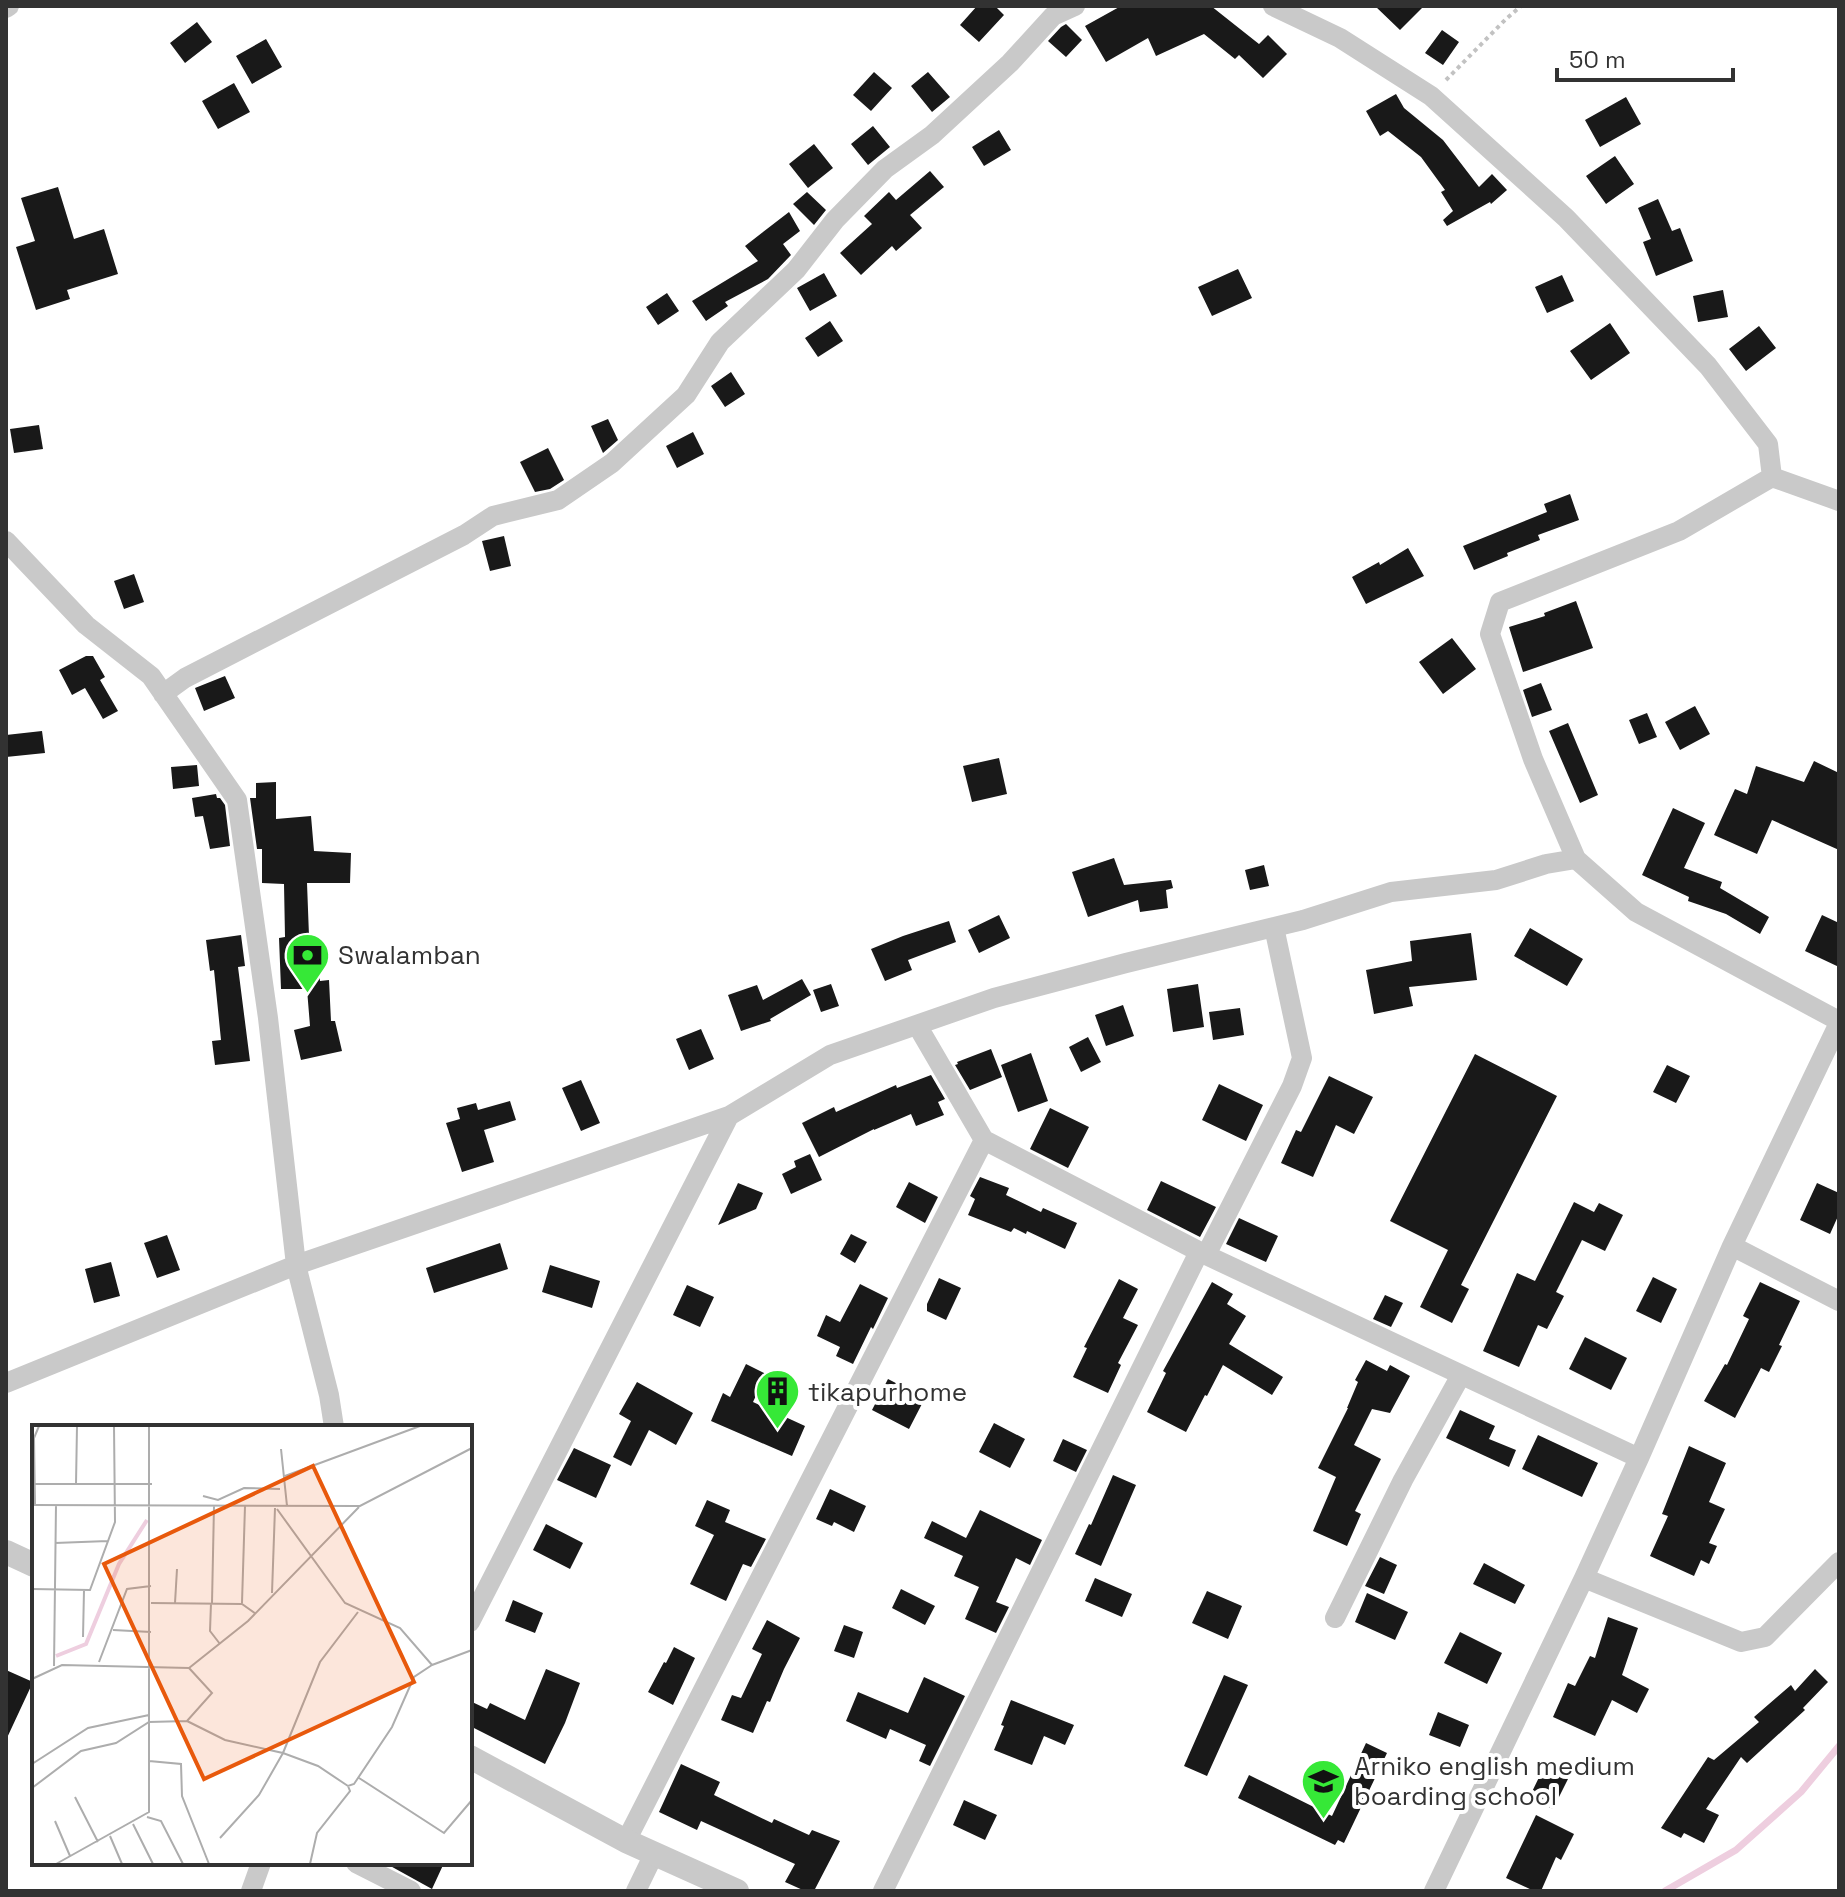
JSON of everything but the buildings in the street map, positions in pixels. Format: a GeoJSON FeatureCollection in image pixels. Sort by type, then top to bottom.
{"type":"FeatureCollection","features":[{"type":"Feature","properties":{"kind":"street"},"geometry":{"type":"LineString","coordinates":[[163,694],[185,678],[450,543],[493,516],[558,500],[612,463],[686,395],[720,342],[796,270],[835,220],[885,169],[932,135],[1010,63],[1053,16],[1075,6]]}},
{"type":"Feature","properties":{"kind":"street"},"geometry":{"type":"LineString","coordinates":[[1273,6],[1340,38],[1431,96],[1566,218],[1708,366],[1768,444],[1772,477]]}},
{"type":"Feature","properties":{"kind":"street"},"geometry":{"type":"LineString","coordinates":[[1434,1891],[1584,1578],[1732,1246],[1839,1022],[1636,912],[1576,859],[1533,759],[1490,634],[1500,602],[1679,531],[1772,477],[1839,501]]}},
{"type":"Feature","properties":{"kind":"street"},"geometry":{"type":"LineString","coordinates":[[6,541],[86,625],[151,676],[237,800],[268,1018],[296,1265],[334,1425]]}},
{"type":"Feature","properties":{"kind":"street"},"geometry":{"type":"LineString","coordinates":[[6,1383],[296,1265],[729,1116],[830,1055],[994,998],[1274,927],[1391,892],[1496,880],[1546,864],[1576,859]]}},
{"type":"Feature","properties":{"kind":"street"},"geometry":{"type":"LineString","coordinates":[[883,1891],[1202,1253],[1292,1086],[1302,1058],[1274,927]]}},
{"type":"Feature","properties":{"kind":"street"},"geometry":{"type":"LineString","coordinates":[[917,1025],[984,1140],[1202,1253],[1639,1458]]}},
{"type":"Feature","properties":{"kind":"street"},"geometry":{"type":"LineString","coordinates":[[472,1618],[729,1116]]}},
{"type":"Feature","properties":{"kind":"street"},"geometry":{"type":"LineString","coordinates":[[626,1841],[984,1140]]}},
{"type":"Feature","properties":{"kind":"street"},"geometry":{"type":"LineString","coordinates":[[1732,1246],[1839,1301]]}},
{"type":"Feature","properties":{"kind":"street"},"geometry":{"type":"LineString","coordinates":[[1335,1618],[1403,1480],[1461,1375]]}},
{"type":"Feature","properties":{"kind":"street"},"geometry":{"type":"LineString","coordinates":[[6,1552],[32,1564]]}},
{"type":"Feature","properties":{"kind":"street"},"geometry":{"type":"LineString","coordinates":[[1584,1578],[1741,1642],[1765,1637],[1839,1562]]}},
{"type":"Feature","properties":{"kind":"street"},"geometry":{"type":"LineString","coordinates":[[472,1758],[626,1841],[737,1891]]}},
{"type":"Feature","properties":{"kind":"street"},"geometry":{"type":"LineString","coordinates":[[636,1891],[654,1854]]}},
{"type":"Feature","properties":{"kind":"street"},"geometry":{"type":"LineString","coordinates":[[251,1891],[260,1865]]}},
{"type":"Feature","properties":{"kind":"street"},"geometry":{"type":"LineString","coordinates":[[360,1865],[411,1891]]}},
{"type":"Feature","properties":{"kind":"path"},"geometry":{"type":"LineString","coordinates":[[1431,96],[1521,6]]}},
{"type":"Feature","properties":{"kind":"waterway"},"geometry":{"type":"LineString","coordinates":[[1665,1891],[1736,1850],[1801,1792],[1839,1746]]}},
{"type":"Feature","properties":{"kind":"place","name":"Swalamban"},"geometry":{"type":"Point","coordinates":[307,994]}},
{"type":"Feature","properties":{"kind":"place","name":"tikapurhome"},"geometry":{"type":"Point","coordinates":[777,1431]}},
{"type":"Feature","properties":{"kind":"place","name":"Arniko english medium boarding school"},"geometry":{"type":"Point","coordinates":[1323,1820]}}]}
